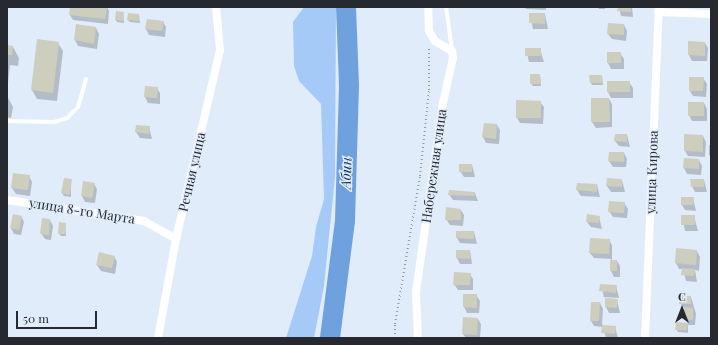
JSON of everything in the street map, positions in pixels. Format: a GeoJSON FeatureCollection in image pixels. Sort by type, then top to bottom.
{"type":"FeatureCollection","features":[{"type":"Feature","properties":{"kind":"street","name":"Речная улица"},"geometry":{"type":"LineString","coordinates":[[158,338],[176,239],[220,50],[216,7]]}},
{"type":"Feature","properties":{"kind":"street"},"geometry":{"type":"LineString","coordinates":[[428,7],[429,31],[435,41],[452,51]]}},
{"type":"Feature","properties":{"kind":"street"},"geometry":{"type":"LineString","coordinates":[[659,10],[711,14]]}},
{"type":"Feature","properties":{"kind":"street","name":"улица Кирова"},"geometry":{"type":"LineString","coordinates":[[645,338],[659,10]]}},
{"type":"Feature","properties":{"kind":"street","name":"Набережная улица"},"geometry":{"type":"LineString","coordinates":[[418,338],[416,292],[443,103],[454,58],[452,51]]}},
{"type":"Feature","properties":{"kind":"street","name":"улица 8-го Марта"},"geometry":{"type":"LineString","coordinates":[[7,200],[144,221],[176,239]]}},
{"type":"Feature","properties":{"kind":"lane"},"geometry":{"type":"LineString","coordinates":[[446,7],[452,51]]}},
{"type":"Feature","properties":{"kind":"lane"},"geometry":{"type":"LineString","coordinates":[[7,121],[54,122],[67,118],[78,107],[86,79]]}},
{"type":"Feature","properties":{"kind":"path"},"geometry":{"type":"LineString","coordinates":[[395,338],[424,147],[428,90],[429,31]]}},
{"type":"Feature","properties":{"kind":"shaded area"},"geometry":{"type":"Polygon","coordinates":[[[304,7],[336,7],[335,177],[324,286],[314,338],[286,338],[312,256],[316,227],[324,199],[321,104],[299,81],[294,66],[293,22],[304,7]]]}},
{"type":"Feature","properties":{"kind":"building"},"geometry":{"type":"Polygon","coordinates":[[[70,7],[107,7],[105,19],[69,15],[70,7]]]}},
{"type":"Feature","properties":{"kind":"building"},"geometry":{"type":"Polygon","coordinates":[[[618,7],[631,7],[631,12],[617,11],[618,7]]]}},
{"type":"Feature","properties":{"kind":"building"},"geometry":{"type":"Polygon","coordinates":[[[116,11],[124,12],[123,21],[115,20],[116,11]]]}},
{"type":"Feature","properties":{"kind":"building"},"geometry":{"type":"Polygon","coordinates":[[[128,13],[139,14],[139,21],[127,20],[128,13]]]}},
{"type":"Feature","properties":{"kind":"building"},"geometry":{"type":"Polygon","coordinates":[[[529,13],[545,13],[545,24],[529,23],[529,13]]]}},
{"type":"Feature","properties":{"kind":"building"},"geometry":{"type":"Polygon","coordinates":[[[147,19],[164,21],[162,31],[145,29],[147,19]]]}},
{"type":"Feature","properties":{"kind":"building"},"geometry":{"type":"Polygon","coordinates":[[[608,23],[624,24],[624,35],[607,34],[608,23]]]}},
{"type":"Feature","properties":{"kind":"building"},"geometry":{"type":"Polygon","coordinates":[[[76,24],[96,27],[94,44],[74,40],[76,24]]]}},
{"type":"Feature","properties":{"kind":"building"},"geometry":{"type":"Polygon","coordinates":[[[37,39],[59,42],[53,93],[31,90],[37,39]]]}},
{"type":"Feature","properties":{"kind":"building"},"geometry":{"type":"Polygon","coordinates":[[[688,41],[705,42],[705,56],[688,55],[688,41]]]}},
{"type":"Feature","properties":{"kind":"building"},"geometry":{"type":"Polygon","coordinates":[[[7,45],[13,46],[12,55],[7,55],[7,45]]]}},
{"type":"Feature","properties":{"kind":"building"},"geometry":{"type":"Polygon","coordinates":[[[525,48],[541,48],[541,56],[525,56],[525,48]]]}},
{"type":"Feature","properties":{"kind":"building"},"geometry":{"type":"Polygon","coordinates":[[[607,52],[621,52],[621,63],[607,63],[607,52]]]}},
{"type":"Feature","properties":{"kind":"building"},"geometry":{"type":"Polygon","coordinates":[[[530,74],[540,74],[541,84],[530,84],[530,74]]]}},
{"type":"Feature","properties":{"kind":"building"},"geometry":{"type":"Polygon","coordinates":[[[589,75],[602,75],[602,83],[590,83],[589,75]]]}},
{"type":"Feature","properties":{"kind":"building"},"geometry":{"type":"Polygon","coordinates":[[[689,77],[704,77],[703,91],[689,91],[689,77]]]}},
{"type":"Feature","properties":{"kind":"building"},"geometry":{"type":"Polygon","coordinates":[[[607,81],[630,81],[630,92],[607,92],[607,81]]]}},
{"type":"Feature","properties":{"kind":"building"},"geometry":{"type":"Polygon","coordinates":[[[145,86],[158,87],[157,98],[144,97],[145,86]]]}},
{"type":"Feature","properties":{"kind":"building"},"geometry":{"type":"Polygon","coordinates":[[[591,98],[609,98],[610,122],[591,122],[591,98]]]}},
{"type":"Feature","properties":{"kind":"building"},"geometry":{"type":"Polygon","coordinates":[[[516,100],[541,101],[541,118],[516,118],[516,100]]]}},
{"type":"Feature","properties":{"kind":"building"},"geometry":{"type":"Polygon","coordinates":[[[688,102],[704,102],[704,116],[688,116],[688,102]]]}},
{"type":"Feature","properties":{"kind":"building"},"geometry":{"type":"Polygon","coordinates":[[[484,123],[497,124],[496,139],[482,137],[484,123]]]}},
{"type":"Feature","properties":{"kind":"building"},"geometry":{"type":"Polygon","coordinates":[[[136,125],[150,126],[149,134],[135,132],[136,125]]]}},
{"type":"Feature","properties":{"kind":"building"},"geometry":{"type":"Polygon","coordinates":[[[615,134],[627,134],[627,142],[614,141],[615,134]]]}},
{"type":"Feature","properties":{"kind":"building"},"geometry":{"type":"Polygon","coordinates":[[[684,134],[703,135],[703,152],[684,151],[684,134]]]}},
{"type":"Feature","properties":{"kind":"building"},"geometry":{"type":"Polygon","coordinates":[[[609,152],[624,152],[624,162],[608,161],[609,152]]]}},
{"type":"Feature","properties":{"kind":"building"},"geometry":{"type":"Polygon","coordinates":[[[684,158],[699,159],[699,169],[683,168],[684,158]]]}},
{"type":"Feature","properties":{"kind":"building"},"geometry":{"type":"Polygon","coordinates":[[[459,164],[472,164],[472,172],[459,172],[459,164]]]}},
{"type":"Feature","properties":{"kind":"building"},"geometry":{"type":"Polygon","coordinates":[[[13,173],[30,175],[28,190],[11,188],[13,173]]]}},
{"type":"Feature","properties":{"kind":"building"},"geometry":{"type":"Polygon","coordinates":[[[64,178],[72,179],[70,195],[61,193],[64,178]]]}},
{"type":"Feature","properties":{"kind":"building"},"geometry":{"type":"Polygon","coordinates":[[[607,178],[622,179],[622,187],[606,186],[607,178]]]}},
{"type":"Feature","properties":{"kind":"building"},"geometry":{"type":"Polygon","coordinates":[[[690,179],[704,179],[704,187],[691,187],[690,179]]]}},
{"type":"Feature","properties":{"kind":"building"},"geometry":{"type":"Polygon","coordinates":[[[83,181],[95,183],[92,198],[81,196],[83,181]]]}},
{"type":"Feature","properties":{"kind":"building"},"geometry":{"type":"Polygon","coordinates":[[[577,183],[597,184],[597,192],[576,190],[577,183]]]}},
{"type":"Feature","properties":{"kind":"building"},"geometry":{"type":"Polygon","coordinates":[[[449,190],[475,192],[475,196],[448,195],[449,190]]]}},
{"type":"Feature","properties":{"kind":"building"},"geometry":{"type":"Polygon","coordinates":[[[681,197],[694,197],[693,205],[681,205],[681,197]]]}},
{"type":"Feature","properties":{"kind":"building"},"geometry":{"type":"Polygon","coordinates":[[[609,201],[625,202],[624,213],[608,212],[609,201]]]}},
{"type":"Feature","properties":{"kind":"building"},"geometry":{"type":"Polygon","coordinates":[[[446,207],[461,209],[461,220],[445,220],[446,207]]]}},
{"type":"Feature","properties":{"kind":"building"},"geometry":{"type":"Polygon","coordinates":[[[13,214],[22,216],[19,230],[10,228],[13,214]]]}},
{"type":"Feature","properties":{"kind":"building"},"geometry":{"type":"Polygon","coordinates":[[[587,214],[600,216],[599,223],[586,222],[587,214]]]}},
{"type":"Feature","properties":{"kind":"building"},"geometry":{"type":"Polygon","coordinates":[[[681,215],[695,215],[695,225],[681,225],[681,215]]]}},
{"type":"Feature","properties":{"kind":"building"},"geometry":{"type":"Polygon","coordinates":[[[42,218],[50,219],[49,235],[40,234],[42,218]]]}},
{"type":"Feature","properties":{"kind":"building"},"geometry":{"type":"Polygon","coordinates":[[[59,222],[66,223],[65,234],[58,234],[59,222]]]}},
{"type":"Feature","properties":{"kind":"building"},"geometry":{"type":"Polygon","coordinates":[[[456,231],[474,231],[474,239],[456,238],[456,231]]]}},
{"type":"Feature","properties":{"kind":"building"},"geometry":{"type":"Polygon","coordinates":[[[590,238],[610,239],[609,254],[589,253],[590,238]]]}},
{"type":"Feature","properties":{"kind":"building"},"geometry":{"type":"Polygon","coordinates":[[[676,248],[697,250],[696,265],[675,263],[676,248]]]}},
{"type":"Feature","properties":{"kind":"building"},"geometry":{"type":"Polygon","coordinates":[[[456,250],[470,250],[470,259],[456,258],[456,250]]]}},
{"type":"Feature","properties":{"kind":"building"},"geometry":{"type":"Polygon","coordinates":[[[99,252],[115,256],[112,268],[96,265],[99,252]]]}},
{"type":"Feature","properties":{"kind":"building"},"geometry":{"type":"Polygon","coordinates":[[[610,260],[617,260],[617,271],[610,271],[610,260]]]}},
{"type":"Feature","properties":{"kind":"building"},"geometry":{"type":"Polygon","coordinates":[[[682,268],[695,269],[694,276],[681,275],[682,268]]]}},
{"type":"Feature","properties":{"kind":"building"},"geometry":{"type":"Polygon","coordinates":[[[454,272],[471,273],[470,285],[453,285],[454,272]]]}},
{"type":"Feature","properties":{"kind":"building"},"geometry":{"type":"Polygon","coordinates":[[[600,284],[617,285],[616,293],[599,291],[600,284]]]}},
{"type":"Feature","properties":{"kind":"building"},"geometry":{"type":"Polygon","coordinates":[[[463,294],[477,294],[477,308],[463,307],[463,294]]]}},
{"type":"Feature","properties":{"kind":"building"},"geometry":{"type":"Polygon","coordinates":[[[680,295],[691,296],[691,304],[679,304],[680,295]]]}},
{"type":"Feature","properties":{"kind":"building"},"geometry":{"type":"Polygon","coordinates":[[[605,298],[618,299],[617,308],[605,307],[605,298]]]}},
{"type":"Feature","properties":{"kind":"building"},"geometry":{"type":"Polygon","coordinates":[[[591,302],[600,302],[599,321],[590,321],[591,302]]]}},
{"type":"Feature","properties":{"kind":"building"},"geometry":{"type":"Polygon","coordinates":[[[684,307],[693,308],[693,320],[684,319],[684,307]]]}},
{"type":"Feature","properties":{"kind":"building"},"geometry":{"type":"Polygon","coordinates":[[[463,317],[478,318],[477,335],[462,334],[463,317]]]}},
{"type":"Feature","properties":{"kind":"building"},"geometry":{"type":"Polygon","coordinates":[[[676,322],[688,323],[687,330],[675,330],[676,322]]]}},
{"type":"Feature","properties":{"kind":"building"},"geometry":{"type":"Polygon","coordinates":[[[602,325],[616,326],[615,334],[601,333],[602,325]]]}},
{"type":"Feature","properties":{"kind":"waterway","name":"Абин"},"geometry":{"type":"LineString","coordinates":[[330,338],[345,221],[349,85],[346,7]]}}]}
